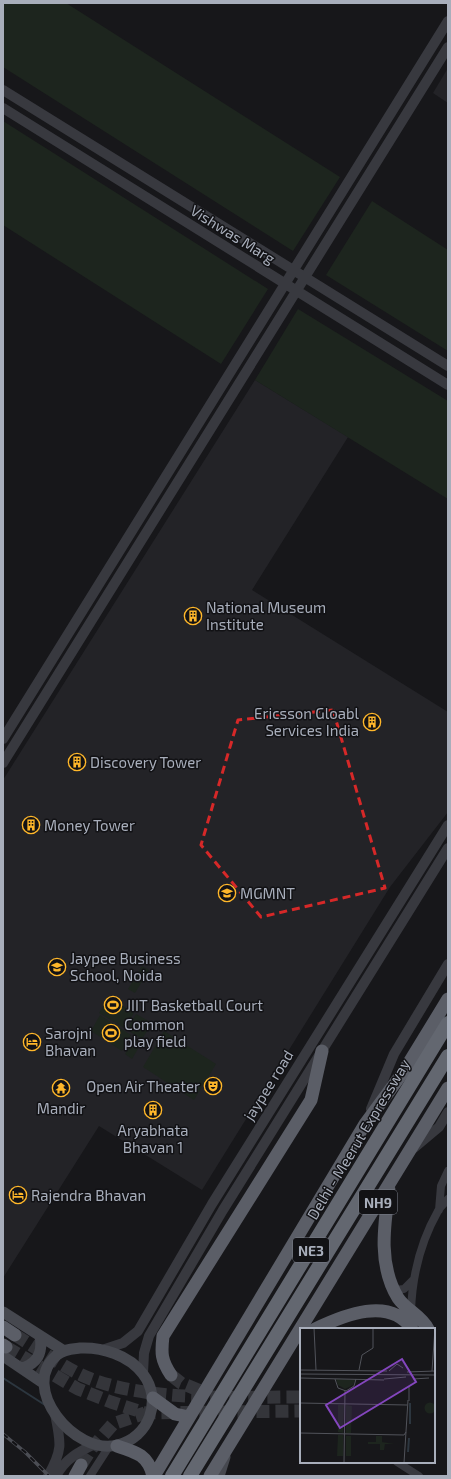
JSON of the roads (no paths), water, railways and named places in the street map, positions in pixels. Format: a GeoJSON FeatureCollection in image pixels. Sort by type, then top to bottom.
{"type":"FeatureCollection","features":[{"type":"Feature","properties":{"kind":"highway"},"geometry":{"type":"LineString","coordinates":[[153,1476],[365,1124],[404,1071],[448,999]]}},
{"type":"Feature","properties":{"kind":"highway","name":"Delhi - Meerut Expressway"},"geometry":{"type":"LineString","coordinates":[[172,1476],[448,1023]]}},
{"type":"Feature","properties":{"kind":"highway"},"geometry":{"type":"LineString","coordinates":[[171,1374],[165,1365],[161,1353],[163,1336],[311,1100],[322,1051]]}},
{"type":"Feature","properties":{"kind":"highway","name":"NE3"},"geometry":{"type":"LineString","coordinates":[[190,1476],[448,1056]]}},
{"type":"Feature","properties":{"kind":"highway","name":"NH9"},"geometry":{"type":"LineString","coordinates":[[303,1328],[445,1093]]}},
{"type":"Feature","properties":{"kind":"highway"},"geometry":{"type":"LineString","coordinates":[[389,1184],[383,1241],[388,1273],[403,1304],[423,1322],[427,1328]]}},
{"type":"Feature","properties":{"kind":"highway"},"geometry":{"type":"LineString","coordinates":[[318,1328],[350,1315],[379,1310],[392,1312],[399,1315],[411,1328]]}},
{"type":"Feature","properties":{"kind":"highway"},"geometry":{"type":"LineString","coordinates":[[3,1327],[15,1335]]}},
{"type":"Feature","properties":{"kind":"highway","name":"NH9"},"geometry":{"type":"LineString","coordinates":[[210,1476],[228,1445],[297,1338]]}},
{"type":"Feature","properties":{"kind":"highway"},"geometry":{"type":"LineString","coordinates":[[153,1398],[175,1414],[189,1417]]}},
{"type":"Feature","properties":{"kind":"highway"},"geometry":{"type":"LineString","coordinates":[[113,1446],[137,1452],[150,1465],[153,1476]]}},
{"type":"Feature","properties":{"kind":"main road"},"geometry":{"type":"LineString","coordinates":[[3,1312],[64,1351]]}},
{"type":"Feature","properties":{"kind":"main road"},"geometry":{"type":"LineString","coordinates":[[21,1368],[30,1366],[40,1354],[42,1347],[40,1336]]}},
{"type":"Feature","properties":{"kind":"main road"},"geometry":{"type":"LineString","coordinates":[[93,1348],[105,1350],[125,1360],[143,1373],[153,1398],[149,1421],[144,1430],[136,1438],[113,1446],[95,1444],[76,1436],[66,1428],[50,1406],[44,1383],[48,1365],[58,1354],[64,1351],[93,1348]]}},
{"type":"Feature","properties":{"kind":"main road"},"geometry":{"type":"LineString","coordinates":[[4,1349],[21,1368],[44,1383]]}},
{"type":"Feature","properties":{"kind":"main road"},"geometry":{"type":"LineString","coordinates":[[219,1476],[228,1445]]}},
{"type":"Feature","properties":{"kind":"street"},"geometry":{"type":"LineString","coordinates":[[3,739],[448,21]]}},
{"type":"Feature","properties":{"kind":"street"},"geometry":{"type":"LineString","coordinates":[[3,763],[448,46]]}},
{"type":"Feature","properties":{"kind":"street","name":"Vishwas Marg"},"geometry":{"type":"LineString","coordinates":[[3,90],[448,366]]}},
{"type":"Feature","properties":{"kind":"street","name":"Vishwas Marg"},"geometry":{"type":"LineString","coordinates":[[3,108],[448,385]]}},
{"type":"Feature","properties":{"kind":"street","name":"jaypee road"},"geometry":{"type":"LineString","coordinates":[[105,1350],[123,1343],[138,1331],[212,1204],[448,825]]}},
{"type":"Feature","properties":{"kind":"street"},"geometry":{"type":"LineString","coordinates":[[143,1373],[144,1353],[149,1336],[223,1210],[448,848]]}},
{"type":"Feature","properties":{"kind":"street"},"geometry":{"type":"LineString","coordinates":[[365,1124],[394,1054],[448,964]]}},
{"type":"Feature","properties":{"kind":"street"},"geometry":{"type":"LineString","coordinates":[[329,1017],[340,1023]]}},
{"type":"Feature","properties":{"kind":"street"},"geometry":{"type":"LineString","coordinates":[[410,1151],[439,1127],[448,1112]]}},
{"type":"Feature","properties":{"kind":"street"},"geometry":{"type":"LineString","coordinates":[[412,1312],[414,1279],[423,1248],[439,1210],[441,1186],[448,1171]]}},
{"type":"Feature","properties":{"kind":"street"},"geometry":{"type":"LineString","coordinates":[[439,1210],[448,1200]]}},
{"type":"Feature","properties":{"kind":"street"},"geometry":{"type":"LineString","coordinates":[[212,1204],[223,1210]]}},
{"type":"Feature","properties":{"kind":"street"},"geometry":{"type":"LineString","coordinates":[[395,1290],[404,1289],[414,1279]]}},
{"type":"Feature","properties":{"kind":"street"},"geometry":{"type":"LineString","coordinates":[[48,1476],[57,1460],[61,1442],[55,1414]]}},
{"type":"Feature","properties":{"kind":"street"},"geometry":{"type":"LineString","coordinates":[[56,1476],[62,1464],[79,1451],[95,1444]]}},
{"type":"Feature","properties":{"kind":"street"},"geometry":{"type":"LineString","coordinates":[[90,1476],[113,1446]]}},
{"type":"Feature","properties":{"kind":"street"},"geometry":{"type":"LineString","coordinates":[[399,1463],[419,1476]]}},
{"type":"Feature","properties":{"kind":"waterway"},"geometry":{"type":"LineString","coordinates":[[3,1378],[45,1405]]}},
{"type":"Feature","properties":{"kind":"tunnel"},"geometry":{"type":"LineString","coordinates":[[15,1335],[77,1373],[110,1385],[136,1391],[192,1396],[300,1397]]}},
{"type":"Feature","properties":{"kind":"tunnel"},"geometry":{"type":"LineString","coordinates":[[6,1347],[78,1389],[145,1413],[300,1411]]}},
{"type":"Feature","properties":{"kind":"tunnel"},"geometry":{"type":"LineString","coordinates":[[171,1375],[181,1383],[203,1392]]}},
{"type":"Feature","properties":{"kind":"tunnel"},"geometry":{"type":"LineString","coordinates":[[81,1465],[92,1448],[113,1424],[145,1413]]}},
{"type":"Feature","properties":{"kind":"railway"},"geometry":{"type":"LineString","coordinates":[[3,1434],[25,1452],[49,1476]]}},
{"type":"Feature","properties":{"kind":"place","name":"National Museum Institute"},"geometry":{"type":"Point","coordinates":[193,616]}},
{"type":"Feature","properties":{"kind":"place","name":"Ericsson Gloabl Services India"},"geometry":{"type":"Point","coordinates":[372,722]}},
{"type":"Feature","properties":{"kind":"place","name":"Discovery Tower"},"geometry":{"type":"Point","coordinates":[77,762]}},
{"type":"Feature","properties":{"kind":"place","name":"Money Tower"},"geometry":{"type":"Point","coordinates":[31,825]}},
{"type":"Feature","properties":{"kind":"place","name":"MGMNT"},"geometry":{"type":"Point","coordinates":[227,893]}},
{"type":"Feature","properties":{"kind":"place","name":"Jaypee Business School, Noida"},"geometry":{"type":"Point","coordinates":[57,967]}},
{"type":"Feature","properties":{"kind":"place","name":"JIIT Basketball Court"},"geometry":{"type":"Point","coordinates":[113,1005]}},
{"type":"Feature","properties":{"kind":"place","name":"Common play field"},"geometry":{"type":"Point","coordinates":[111,1033]}},
{"type":"Feature","properties":{"kind":"place","name":"Sarojni Bhavan"},"geometry":{"type":"Point","coordinates":[32,1042]}},
{"type":"Feature","properties":{"kind":"place","name":"Open Air Theater"},"geometry":{"type":"Point","coordinates":[213,1086]}},
{"type":"Feature","properties":{"kind":"place","name":"Mandir"},"geometry":{"type":"Point","coordinates":[61,1088]}},
{"type":"Feature","properties":{"kind":"place","name":"Aryabhata Bhavan 1"},"geometry":{"type":"Point","coordinates":[153,1110]}},
{"type":"Feature","properties":{"kind":"place","name":"Rajendra Bhavan"},"geometry":{"type":"Point","coordinates":[18,1195]}}]}
